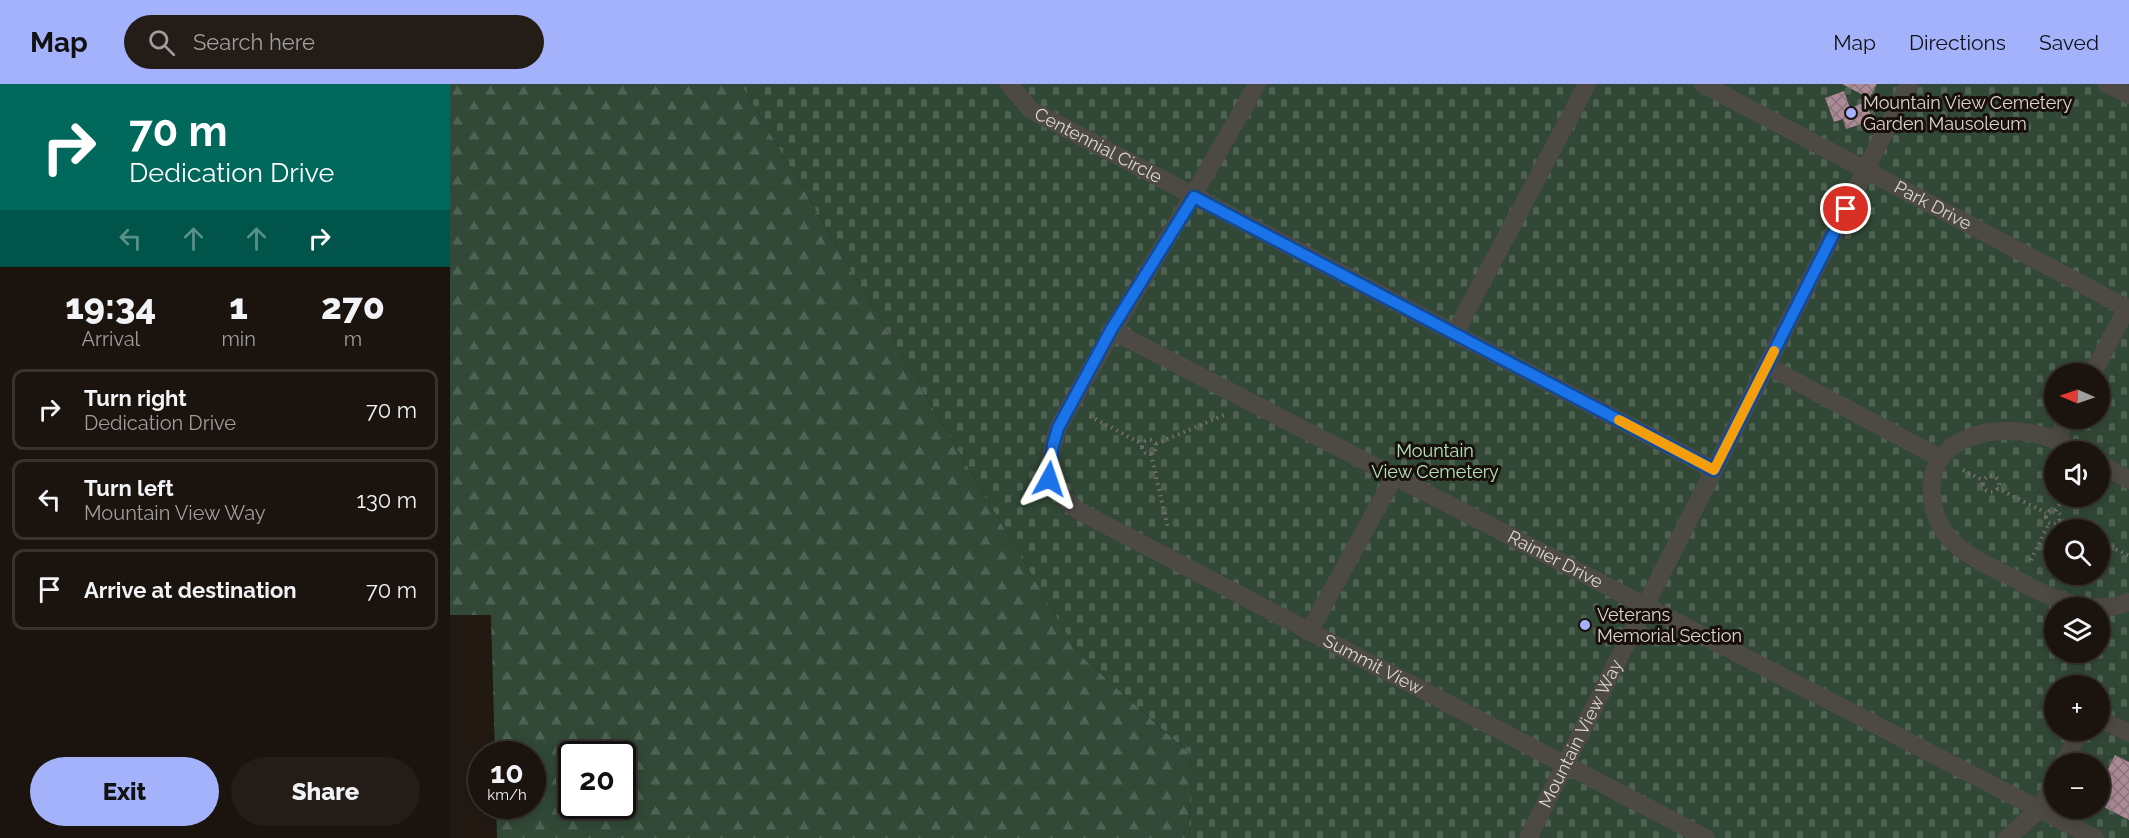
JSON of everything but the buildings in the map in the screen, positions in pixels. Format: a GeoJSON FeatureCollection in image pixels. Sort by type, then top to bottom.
{"type":"FeatureCollection","features":[{"type":"Feature","properties":{"kind":"lane","name":"Centennial Circle"},"geometry":{"type":"LineString","coordinates":[[1009,84],[1032,110],[1714,470]]}},
{"type":"Feature","properties":{"kind":"lane"},"geometry":{"type":"LineString","coordinates":[[1070,405],[1111,330],[1194,197],[1257,84]]}},
{"type":"Feature","properties":{"kind":"lane"},"geometry":{"type":"LineString","coordinates":[[1455,333],[1587,84]]}},
{"type":"Feature","properties":{"kind":"lane","name":"Park Drive"},"geometry":{"type":"LineString","coordinates":[[1703,84],[2128,309]]}},
{"type":"Feature","properties":{"kind":"lane","name":"Mountain View Way"},"geometry":{"type":"LineString","coordinates":[[1528,838],[1909,84]]}},
{"type":"Feature","properties":{"kind":"lane"},"geometry":{"type":"LineString","coordinates":[[2107,84],[2129,95]]}},
{"type":"Feature","properties":{"kind":"lane"},"geometry":{"type":"LineString","coordinates":[[2098,363],[2128,309]]}},
{"type":"Feature","properties":{"kind":"lane","name":"Rainier Drive"},"geometry":{"type":"LineString","coordinates":[[1111,330],[2095,838]]}},
{"type":"Feature","properties":{"kind":"lane"},"geometry":{"type":"LineString","coordinates":[[1767,366],[1940,458]]}},
{"type":"Feature","properties":{"kind":"lane","name":"Summit View"},"geometry":{"type":"LineString","coordinates":[[1070,405],[1058,428],[1053,445],[1049,479],[1059,494],[1077,510],[1706,838]]}},
{"type":"Feature","properties":{"kind":"lane"},"geometry":{"type":"LineString","coordinates":[[2062,429],[2056,440],[2022,431],[1982,433],[1963,440],[1940,458],[1933,470],[1931,482],[1934,512],[1941,528],[1955,544],[2053,600],[2076,606],[2104,607],[2129,602]]}},
{"type":"Feature","properties":{"kind":"lane"},"geometry":{"type":"LineString","coordinates":[[2110,470],[2129,480]]}},
{"type":"Feature","properties":{"kind":"lane"},"geometry":{"type":"LineString","coordinates":[[1309,632],[1394,477]]}},
{"type":"Feature","properties":{"kind":"lane"},"geometry":{"type":"LineString","coordinates":[[2110,724],[2129,733]]}},
{"type":"Feature","properties":{"kind":"lane"},"geometry":{"type":"LineString","coordinates":[[2007,838],[2040,809],[2044,801]]}},
{"type":"Feature","properties":{"kind":"path"},"geometry":{"type":"LineString","coordinates":[[1156,444],[1252,404]]}},
{"type":"Feature","properties":{"kind":"path"},"geometry":{"type":"LineString","coordinates":[[1070,405],[1142,444],[1144,452],[1151,454]]}},
{"type":"Feature","properties":{"kind":"path"},"geometry":{"type":"LineString","coordinates":[[1142,444],[1148,439],[1156,444]]}},
{"type":"Feature","properties":{"kind":"path"},"geometry":{"type":"LineString","coordinates":[[1151,454],[1155,451],[1156,444]]}},
{"type":"Feature","properties":{"kind":"path"},"geometry":{"type":"LineString","coordinates":[[1151,454],[1174,561]]}},
{"type":"Feature","properties":{"kind":"path"},"geometry":{"type":"LineString","coordinates":[[1994,477],[1998,483],[1997,488],[1994,491],[1986,491],[1983,487],[1984,480],[1994,477]]}},
{"type":"Feature","properties":{"kind":"path"},"geometry":{"type":"LineString","coordinates":[[1997,488],[2046,513]]}},
{"type":"Feature","properties":{"kind":"path"},"geometry":{"type":"LineString","coordinates":[[2056,511],[2058,507]]}},
{"type":"Feature","properties":{"kind":"path"},"geometry":{"type":"LineString","coordinates":[[2046,513],[2050,510],[2056,511],[2060,515],[2059,519]]}},
{"type":"Feature","properties":{"kind":"path"},"geometry":{"type":"LineString","coordinates":[[2046,513],[2046,519]]}},
{"type":"Feature","properties":{"kind":"path"},"geometry":{"type":"LineString","coordinates":[[2020,581],[2044,533]]}},
{"type":"Feature","properties":{"kind":"path"},"geometry":{"type":"LineString","coordinates":[[2110,546],[2129,556]]}},
{"type":"Feature","properties":{"kind":"green space"},"geometry":{"type":"Polygon","coordinates":[[[450,84],[741,84],[1078,653],[1191,755],[1189,838],[497,838],[496,819],[546,819],[546,741],[495,741],[491,615],[450,615],[450,84]]]}},
{"type":"Feature","properties":{"kind":"green space","name":"Mountain View Cemetery"},"geometry":{"type":"Polygon","coordinates":[[[741,84],[2129,84],[2129,838],[1189,838],[1191,755],[1078,653],[741,84]]]}},
{"type":"Feature","properties":{"kind":"slow traffic"},"geometry":{"type":"LineString","coordinates":[[1619,420],[1714,470],[1774,351]]}},
{"type":"Feature","properties":{"kind":"place","name":"Mountain View Cemetery Garden Mausoleum"},"geometry":{"type":"Point","coordinates":[1851,113]}},
{"type":"Feature","properties":{"kind":"place","name":"Veterans Memorial Section"},"geometry":{"type":"Point","coordinates":[1585,625]}},
{"type":"Feature","properties":{"kind":"route"},"geometry":{"type":"LineString","coordinates":[[1049,479],[1053,445],[1058,428],[1111,330],[1194,197],[1714,470],[1846,209]]}}]}
